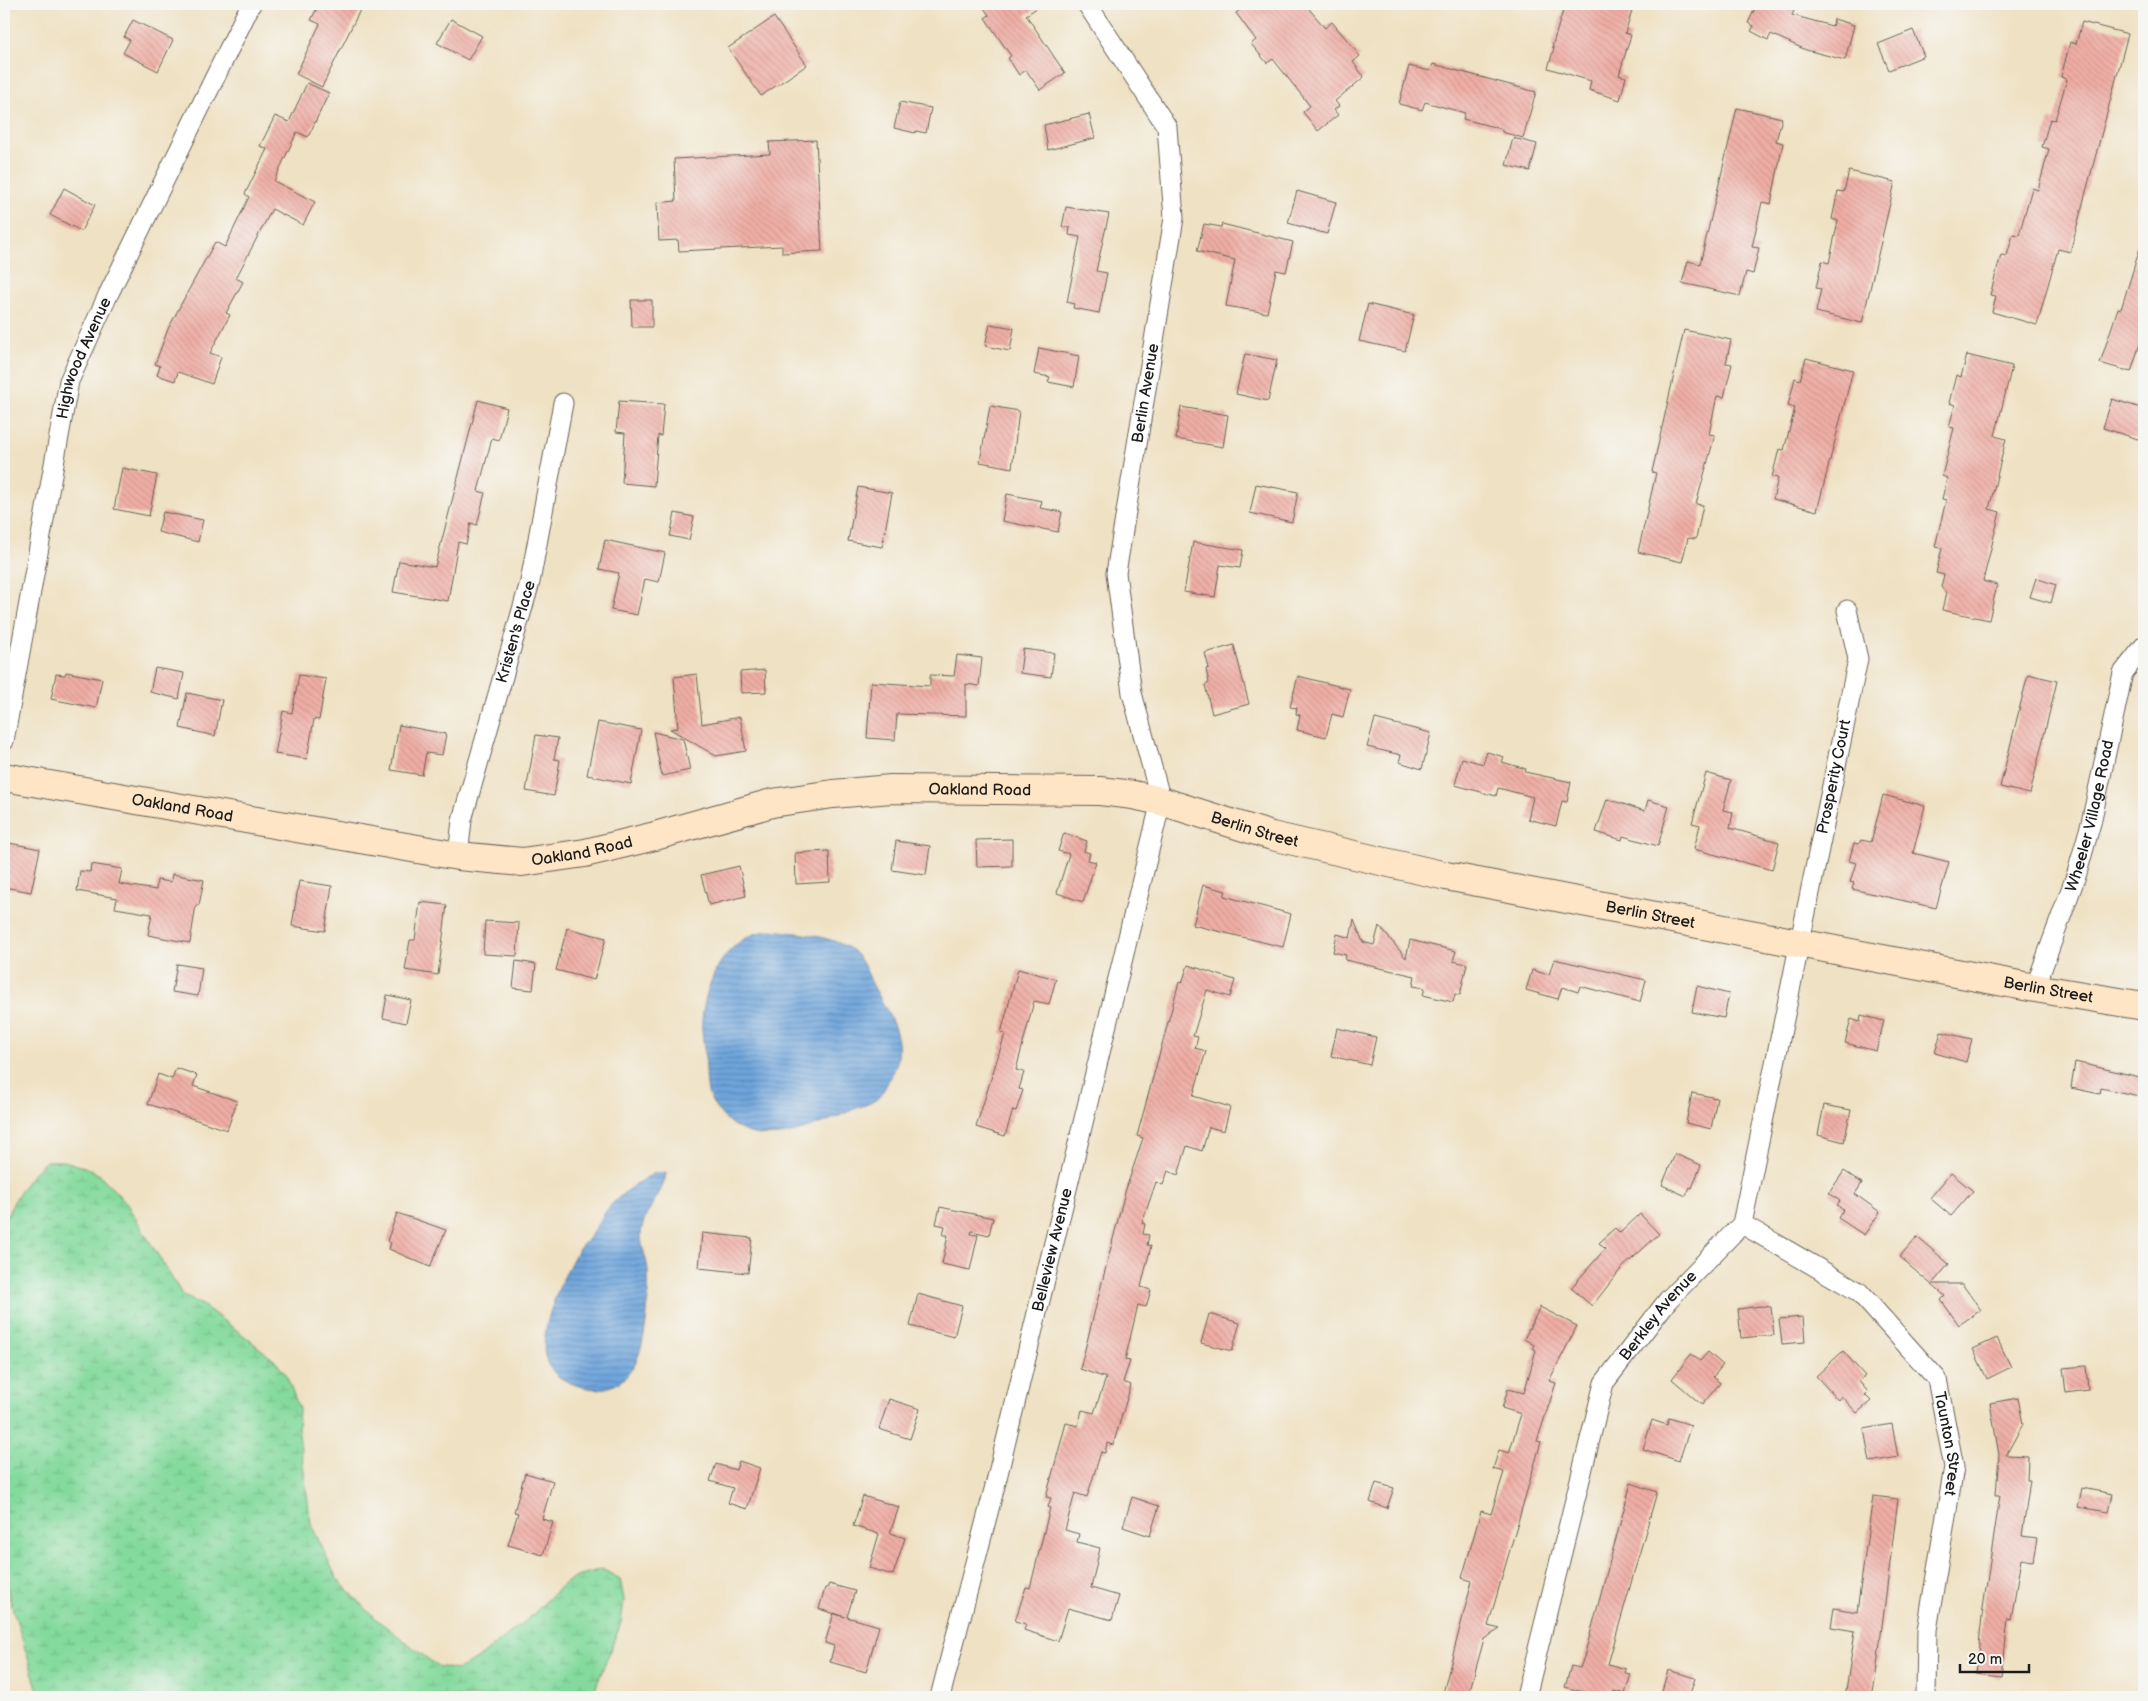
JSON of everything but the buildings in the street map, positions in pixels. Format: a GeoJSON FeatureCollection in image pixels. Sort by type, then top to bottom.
{"type":"FeatureCollection","features":[{"type":"Feature","properties":{"kind":"main road","name":"Oakland Road"},"geometry":{"type":"LineString","coordinates":[[4,777],[458,856],[522,862],[585,853],[655,836],[772,803],[862,792],[986,789],[1100,791],[1133,795],[1161,802]]}},
{"type":"Feature","properties":{"kind":"main road","name":"Berlin Street"},"geometry":{"type":"LineString","coordinates":[[1161,802],[1272,836],[1344,854],[1801,944],[2035,988],[2144,1006]]}},
{"type":"Feature","properties":{"kind":"street","name":"Highwood Avenue"},"geometry":{"type":"LineString","coordinates":[[4,741],[69,381],[117,277],[251,4]]}},
{"type":"Feature","properties":{"kind":"street","name":"Berlin Avenue"},"geometry":{"type":"LineString","coordinates":[[1087,4],[1167,128],[1174,218],[1116,574],[1132,693],[1161,802]]}},
{"type":"Feature","properties":{"kind":"street","name":"Kristen's Place"},"geometry":{"type":"LineString","coordinates":[[458,856],[462,820],[530,582],[563,403]]}},
{"type":"Feature","properties":{"kind":"street","name":"Prosperity Court"},"geometry":{"type":"LineString","coordinates":[[1801,944],[1858,659],[1847,610]]}},
{"type":"Feature","properties":{"kind":"street","name":"Wheeler Village Road"},"geometry":{"type":"LineString","coordinates":[[2035,988],[2077,873],[2091,823],[2123,673],[2144,646]]}},
{"type":"Feature","properties":{"kind":"street","name":"Belleview Avenue"},"geometry":{"type":"LineString","coordinates":[[940,1697],[996,1482],[1161,802]]}},
{"type":"Feature","properties":{"kind":"street"},"geometry":{"type":"LineString","coordinates":[[1742,1224],[1801,944]]}},
{"type":"Feature","properties":{"kind":"street","name":"Berkley Avenue"},"geometry":{"type":"LineString","coordinates":[[1526,1697],[1604,1383],[1668,1300],[1742,1224]]}},
{"type":"Feature","properties":{"kind":"street","name":"Taunton Street"},"geometry":{"type":"LineString","coordinates":[[1742,1224],[1859,1292],[1937,1379],[1954,1467],[1927,1630],[1926,1697]]}},
{"type":"Feature","properties":{"kind":"green space"},"geometry":{"type":"Polygon","coordinates":[[[46,1161],[64,1161],[84,1167],[100,1175],[126,1203],[183,1296],[201,1304],[247,1338],[274,1360],[286,1374],[299,1409],[298,1427],[311,1524],[337,1579],[376,1619],[437,1666],[457,1670],[477,1659],[530,1617],[562,1585],[581,1575],[602,1569],[620,1579],[624,1600],[621,1623],[592,1697],[40,1697],[8,1593],[4,1544],[4,1221],[22,1188],[46,1161]]]}},
{"type":"Feature","properties":{"kind":"water"},"geometry":{"type":"Polygon","coordinates":[[[772,930],[822,937],[841,944],[854,952],[862,962],[892,1022],[898,1044],[898,1056],[895,1068],[884,1090],[877,1099],[809,1128],[772,1136],[755,1134],[738,1128],[723,1116],[710,1098],[708,1094],[702,1024],[708,989],[722,961],[731,949],[743,940],[756,933],[772,930]]]}},
{"type":"Feature","properties":{"kind":"water"},"geometry":{"type":"Polygon","coordinates":[[[655,1173],[666,1173],[661,1189],[642,1227],[641,1241],[648,1268],[648,1292],[644,1335],[639,1355],[630,1372],[617,1384],[599,1389],[576,1385],[561,1378],[552,1371],[545,1356],[546,1331],[553,1304],[569,1266],[607,1209],[637,1183],[655,1173]]]}}]}
